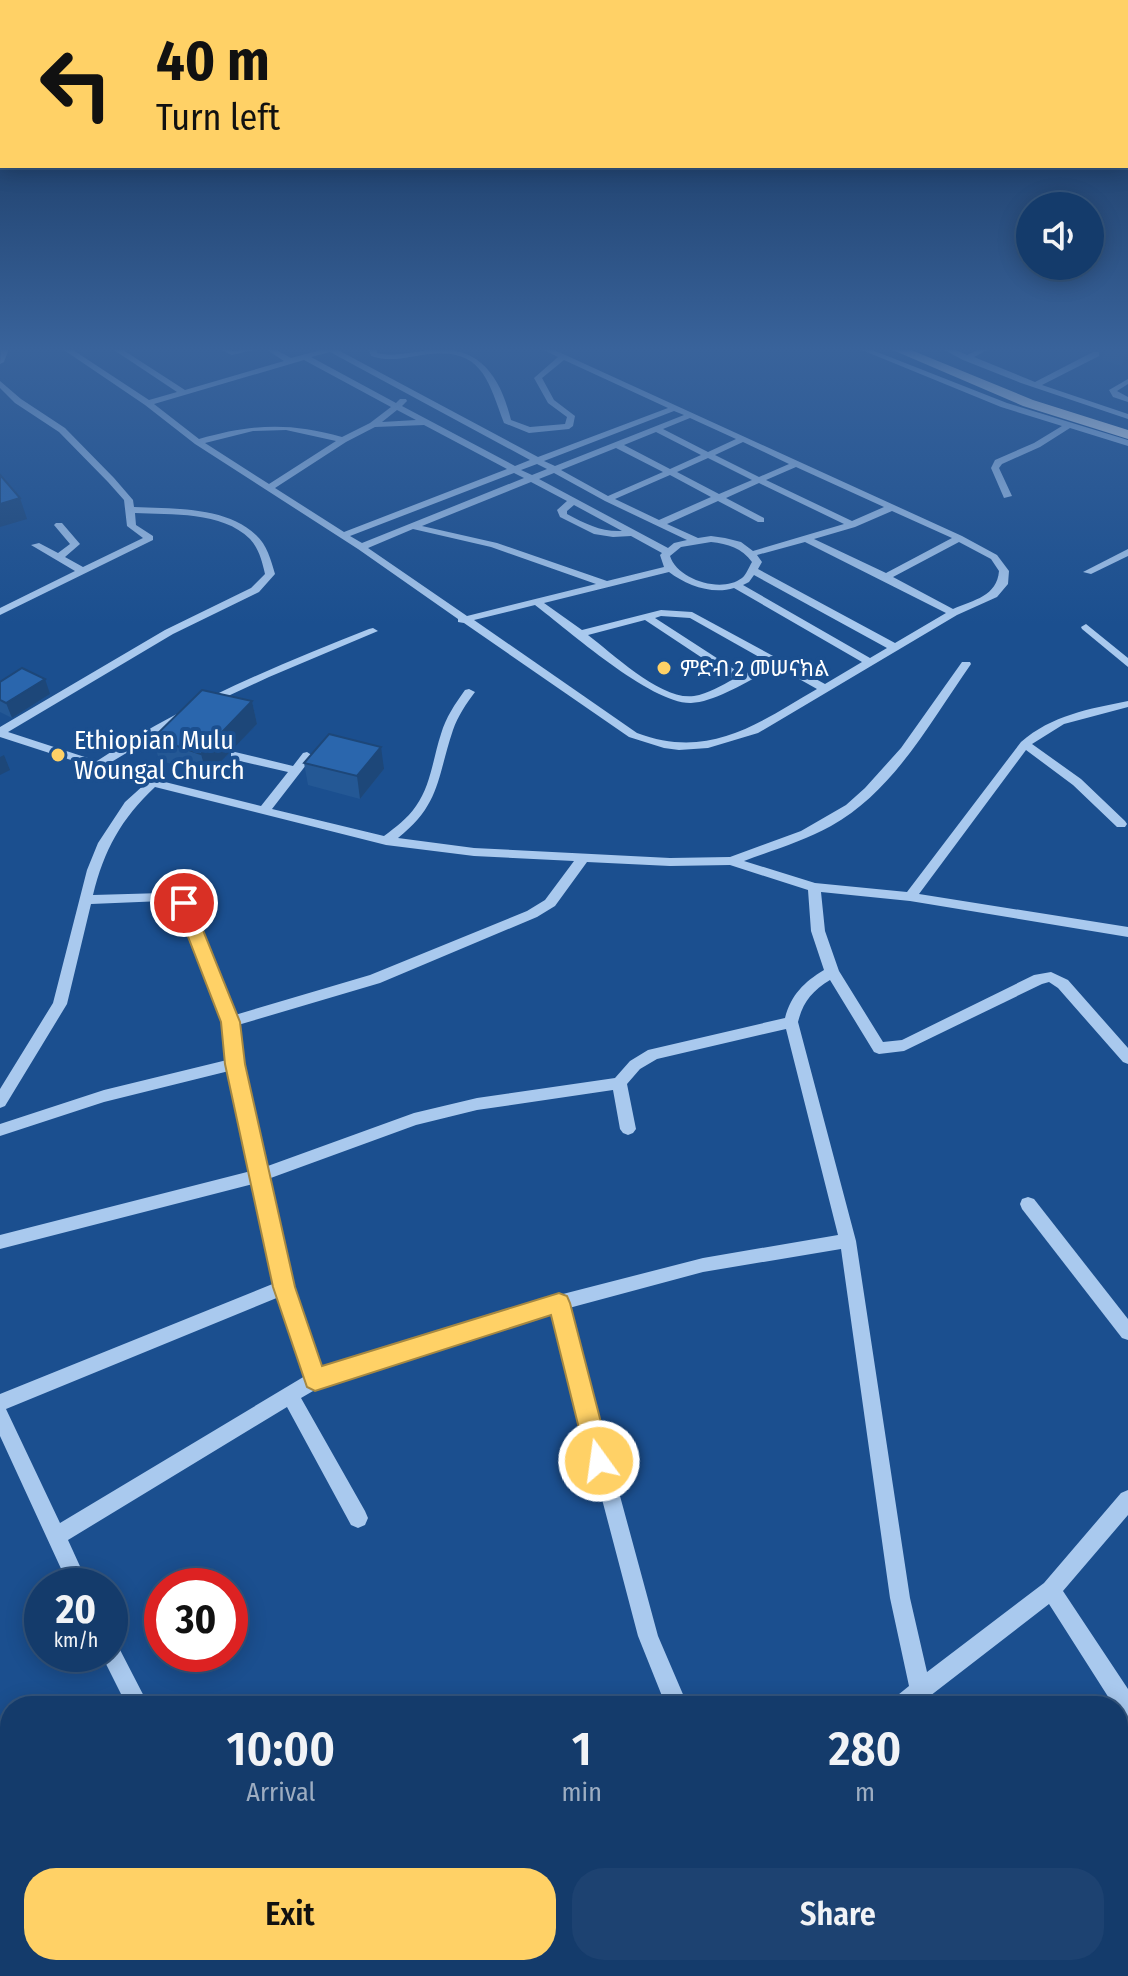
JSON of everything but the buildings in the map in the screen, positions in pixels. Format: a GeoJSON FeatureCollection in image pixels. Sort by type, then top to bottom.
{"type":"FeatureCollection","features":[{"type":"Feature","properties":{"kind":"street"},"geometry":{"type":"LineString","coordinates":[[0,612],[150,538],[132,526],[132,510],[111,480],[71,440]]}},
{"type":"Feature","properties":{"kind":"street"},"geometry":{"type":"LineString","coordinates":[[198,442],[205,440]]}},
{"type":"Feature","properties":{"kind":"street"},"geometry":{"type":"LineString","coordinates":[[269,488],[343,440]]}},
{"type":"Feature","properties":{"kind":"street"},"geometry":{"type":"LineString","coordinates":[[459,440],[668,552]]}},
{"type":"Feature","properties":{"kind":"street"},"geometry":{"type":"LineString","coordinates":[[502,440],[658,524],[694,540],[728,541],[752,554],[757,562],[755,571],[735,584]]}},
{"type":"Feature","properties":{"kind":"street"},"geometry":{"type":"LineString","coordinates":[[341,536],[588,440]]}},
{"type":"Feature","properties":{"kind":"street"},"geometry":{"type":"LineString","coordinates":[[361,547],[629,440]]}},
{"type":"Feature","properties":{"kind":"street"},"geometry":{"type":"LineString","coordinates":[[678,440],[852,525]]}},
{"type":"Feature","properties":{"kind":"street"},"geometry":{"type":"LineString","coordinates":[[608,499],[741,440]]}},
{"type":"Feature","properties":{"kind":"street"},"geometry":{"type":"LineString","coordinates":[[198,442],[361,547],[462,620],[633,735],[660,747],[690,748],[720,744],[754,731],[953,613],[993,595],[1003,584],[1004,571],[994,557],[747,440]]}},
{"type":"Feature","properties":{"kind":"street"},"geometry":{"type":"LineString","coordinates":[[1007,496],[995,468],[998,462],[1045,440]]}},
{"type":"Feature","properties":{"kind":"street"},"geometry":{"type":"LineString","coordinates":[[617,445],[761,520]]}},
{"type":"Feature","properties":{"kind":"street"},"geometry":{"type":"LineString","coordinates":[[658,524],[798,463]]}},
{"type":"Feature","properties":{"kind":"street"},"geometry":{"type":"LineString","coordinates":[[572,502],[562,510],[563,515],[596,534],[635,533]]}},
{"type":"Feature","properties":{"kind":"street"},"geometry":{"type":"LineString","coordinates":[[752,554],[809,540],[892,507]]}},
{"type":"Feature","properties":{"kind":"street"},"geometry":{"type":"LineString","coordinates":[[0,732],[169,632],[255,590],[270,574],[261,548],[231,522],[192,513],[132,510]]}},
{"type":"Feature","properties":{"kind":"street"},"geometry":{"type":"LineString","coordinates":[[58,558],[75,544],[59,525]]}},
{"type":"Feature","properties":{"kind":"street"},"geometry":{"type":"LineString","coordinates":[[415,527],[494,545],[608,585]]}},
{"type":"Feature","properties":{"kind":"street"},"geometry":{"type":"LineString","coordinates":[[886,577],[959,538]]}},
{"type":"Feature","properties":{"kind":"street"},"geometry":{"type":"LineString","coordinates":[[694,540],[668,552],[665,560],[668,569],[688,582],[735,584],[870,662]]}},
{"type":"Feature","properties":{"kind":"street"},"geometry":{"type":"LineString","coordinates":[[809,540],[953,613]]}},
{"type":"Feature","properties":{"kind":"street"},"geometry":{"type":"LineString","coordinates":[[36,545],[80,570]]}},
{"type":"Feature","properties":{"kind":"street"},"geometry":{"type":"LineString","coordinates":[[1088,572],[1128,552]]}},
{"type":"Feature","properties":{"kind":"street"},"geometry":{"type":"LineString","coordinates":[[462,620],[668,569]]}},
{"type":"Feature","properties":{"kind":"street"},"geometry":{"type":"LineString","coordinates":[[755,571],[896,648]]}},
{"type":"Feature","properties":{"kind":"street"},"geometry":{"type":"LineString","coordinates":[[537,602],[661,692],[678,698],[704,697],[776,662]]}},
{"type":"Feature","properties":{"kind":"street"},"geometry":{"type":"LineString","coordinates":[[580,634],[646,616],[677,612],[692,615],[826,689]]}},
{"type":"Feature","properties":{"kind":"street"},"geometry":{"type":"LineString","coordinates":[[646,616],[742,679]]}},
{"type":"Feature","properties":{"kind":"street"},"geometry":{"type":"LineString","coordinates":[[1086,627],[1128,664]]}},
{"type":"Feature","properties":{"kind":"street"},"geometry":{"type":"LineString","coordinates":[[97,766],[147,731],[210,697],[373,631]]}},
{"type":"Feature","properties":{"kind":"street"},"geometry":{"type":"LineString","coordinates":[[731,861],[828,823],[858,802],[888,770],[966,664]]}},
{"type":"Feature","properties":{"kind":"street"},"geometry":{"type":"LineString","coordinates":[[386,841],[409,826],[422,811],[442,764],[448,725],[469,692]]}},
{"type":"Feature","properties":{"kind":"street"},"geometry":{"type":"LineString","coordinates":[[910,897],[1025,744],[1058,720],[1128,704]]}},
{"type":"Feature","properties":{"kind":"street"},"geometry":{"type":"LineString","coordinates":[[0,732],[153,783],[386,841],[474,852],[731,861],[814,887],[910,897],[1128,932]]}},
{"type":"Feature","properties":{"kind":"street"},"geometry":{"type":"LineString","coordinates":[[1025,744],[1077,782],[1121,824]]}},
{"type":"Feature","properties":{"kind":"street"},"geometry":{"type":"LineString","coordinates":[[235,756],[296,770]]}},
{"type":"Feature","properties":{"kind":"street"},"geometry":{"type":"LineString","coordinates":[[264,810],[307,756]]}},
{"type":"Feature","properties":{"kind":"street"},"geometry":{"type":"LineString","coordinates":[[0,1102],[60,1004],[104,843],[129,805],[153,783]]}},
{"type":"Feature","properties":{"kind":"street"},"geometry":{"type":"LineString","coordinates":[[230,1022],[375,979],[532,914],[550,903],[583,858]]}},
{"type":"Feature","properties":{"kind":"street"},"geometry":{"type":"LineString","coordinates":[[814,887],[818,931],[832,972],[879,1048],[904,1045],[1039,979],[1051,977],[1063,984],[1128,1058]]}},
{"type":"Feature","properties":{"kind":"street"},"geometry":{"type":"LineString","coordinates":[[87,900],[174,898],[184,903],[230,1022],[235,1064],[284,1287],[315,1380]]}},
{"type":"Feature","properties":{"kind":"street"},"geometry":{"type":"LineString","coordinates":[[832,972],[806,988],[795,1000],[791,1022],[848,1241],[900,1598],[920,1689]]}},
{"type":"Feature","properties":{"kind":"street"},"geometry":{"type":"LineString","coordinates":[[0,1242],[261,1175],[414,1119],[477,1104],[619,1083],[635,1065],[653,1054],[791,1022]]}},
{"type":"Feature","properties":{"kind":"street"},"geometry":{"type":"LineString","coordinates":[[0,1130],[104,1096],[235,1064]]}},
{"type":"Feature","properties":{"kind":"street"},"geometry":{"type":"LineString","coordinates":[[619,1083],[628,1129]]}},
{"type":"Feature","properties":{"kind":"street"},"geometry":{"type":"LineString","coordinates":[[1028,1204],[1128,1332]]}},
{"type":"Feature","properties":{"kind":"street"},"geometry":{"type":"LineString","coordinates":[[57,1536],[315,1380],[559,1303],[703,1265],[848,1241]]}},
{"type":"Feature","properties":{"kind":"street"},"geometry":{"type":"LineString","coordinates":[[0,1403],[284,1287]]}},
{"type":"Feature","properties":{"kind":"street"},"geometry":{"type":"LineString","coordinates":[[559,1303],[648,1636],[673,1696]]}},
{"type":"Feature","properties":{"kind":"street"},"geometry":{"type":"LineString","coordinates":[[290,1395],[358,1518]]}},
{"type":"Feature","properties":{"kind":"street"},"geometry":{"type":"LineString","coordinates":[[0,1416],[71,1568]]}},
{"type":"Feature","properties":{"kind":"street"},"geometry":{"type":"LineString","coordinates":[[912,1696],[1051,1590],[1128,1500]]}},
{"type":"Feature","properties":{"kind":"street"},"geometry":{"type":"LineString","coordinates":[[1051,1590],[1120,1696]]}},
{"type":"Feature","properties":{"kind":"street"},"geometry":{"type":"LineString","coordinates":[[121,1672],[133,1696]]}},
{"type":"Feature","properties":{"kind":"place","name":"ምድብ 2 መሠናክል"},"geometry":{"type":"Point","coordinates":[664,668]}},
{"type":"Feature","properties":{"kind":"place","name":"Ethiopian Mulu Woungal Church"},"geometry":{"type":"Point","coordinates":[58,755]}},
{"type":"Feature","properties":{"kind":"route"},"geometry":{"type":"LineString","coordinates":[[184,903],[230,1022],[235,1064],[284,1287],[315,1380],[559,1303],[599,1461]]}}]}
